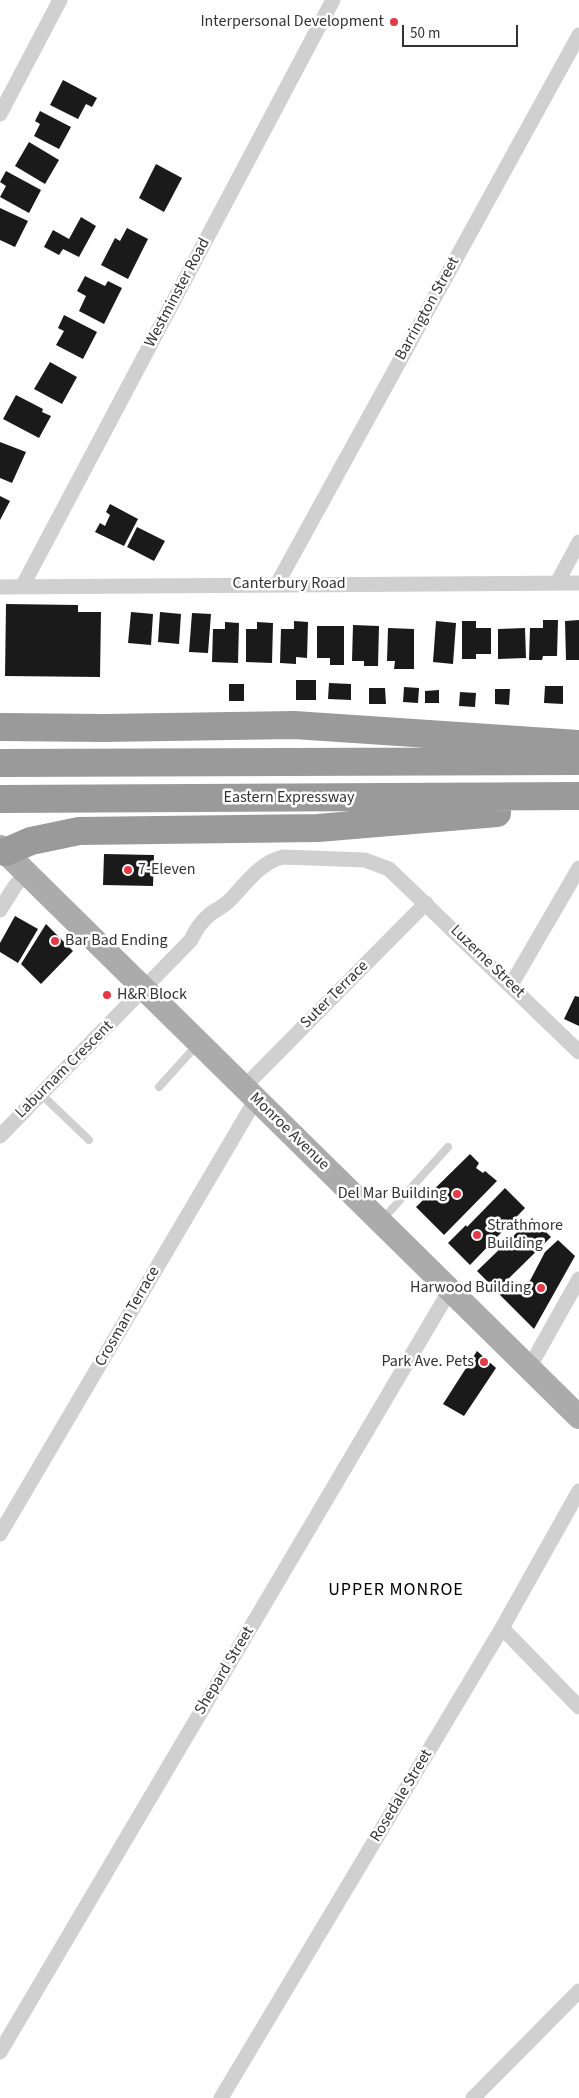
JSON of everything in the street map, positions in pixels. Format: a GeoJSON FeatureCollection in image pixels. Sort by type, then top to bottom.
{"type":"FeatureCollection","features":[{"type":"Feature","properties":{"kind":"highway"},"geometry":{"type":"LineString","coordinates":[[0,727],[104,728],[294,725],[579,744]]}},
{"type":"Feature","properties":{"kind":"highway"},"geometry":{"type":"LineString","coordinates":[[0,763],[579,761]]}},
{"type":"Feature","properties":{"kind":"highway","name":"Eastern Expressway"},"geometry":{"type":"LineString","coordinates":[[0,799],[579,796]]}},
{"type":"Feature","properties":{"kind":"highway"},"geometry":{"type":"LineString","coordinates":[[2,851],[31,841],[79,831],[333,827],[579,806]]}},
{"type":"Feature","properties":{"kind":"main road","name":"Monroe Avenue"},"geometry":{"type":"LineString","coordinates":[[2,851],[579,1417]]}},
{"type":"Feature","properties":{"kind":"street"},"geometry":{"type":"LineString","coordinates":[[0,114],[60,0]]}},
{"type":"Feature","properties":{"kind":"street","name":"Westminster Road"},"geometry":{"type":"LineString","coordinates":[[22,587],[333,0]]}},
{"type":"Feature","properties":{"kind":"street","name":"Barrington Street"},"geometry":{"type":"LineString","coordinates":[[277,584],[579,35]]}},
{"type":"Feature","properties":{"kind":"street"},"geometry":{"type":"LineString","coordinates":[[557,583],[579,542]]}},
{"type":"Feature","properties":{"kind":"street","name":"Canterbury Road"},"geometry":{"type":"LineString","coordinates":[[0,587],[579,583]]}},
{"type":"Feature","properties":{"kind":"street","name":"Laburnam Crescent"},"geometry":{"type":"LineString","coordinates":[[0,1136],[144,989],[190,940],[207,916],[227,903],[261,868],[277,858],[290,856],[365,860],[385,866],[394,872]]}},
{"type":"Feature","properties":{"kind":"street"},"geometry":{"type":"LineString","coordinates":[[511,984],[579,868]]}},
{"type":"Feature","properties":{"kind":"street","name":"Luzerne Street"},"geometry":{"type":"LineString","coordinates":[[394,872],[579,1052]]}},
{"type":"Feature","properties":{"kind":"street"},"geometry":{"type":"LineString","coordinates":[[0,910],[15,886],[26,873]]}},
{"type":"Feature","properties":{"kind":"street","name":"Suter Terrace"},"geometry":{"type":"LineString","coordinates":[[250,1093],[426,903]]}},
{"type":"Feature","properties":{"kind":"street","name":"Crosman Terrace"},"geometry":{"type":"LineString","coordinates":[[0,1534],[250,1093]]}},
{"type":"Feature","properties":{"kind":"street"},"geometry":{"type":"LineString","coordinates":[[529,1368],[579,1278]]}},
{"type":"Feature","properties":{"kind":"street","name":"Shepard Street"},"geometry":{"type":"LineString","coordinates":[[0,2052],[450,1290]]}},
{"type":"Feature","properties":{"kind":"street","name":"Rosedale Street"},"geometry":{"type":"LineString","coordinates":[[221,2098],[502,1628],[579,1491]]}},
{"type":"Feature","properties":{"kind":"street"},"geometry":{"type":"LineString","coordinates":[[502,1628],[579,1707]]}},
{"type":"Feature","properties":{"kind":"street"},"geometry":{"type":"LineString","coordinates":[[474,2098],[579,1991]]}},
{"type":"Feature","properties":{"kind":"lane"},"geometry":{"type":"LineString","coordinates":[[159,1087],[199,1044]]}},
{"type":"Feature","properties":{"kind":"lane"},"geometry":{"type":"LineString","coordinates":[[41,1094],[89,1140]]}},
{"type":"Feature","properties":{"kind":"lane"},"geometry":{"type":"LineString","coordinates":[[380,1222],[448,1147]]}},
{"type":"Feature","properties":{"kind":"building"},"geometry":{"type":"Polygon","coordinates":[[[63,80],[97,98],[92,107],[86,104],[78,119],[50,105],[63,80]]]}},
{"type":"Feature","properties":{"kind":"building"},"geometry":{"type":"Polygon","coordinates":[[[40,111],[71,127],[59,149],[34,136],[40,124],[35,121],[40,111]]]}},
{"type":"Feature","properties":{"kind":"building"},"geometry":{"type":"Polygon","coordinates":[[[29,142],[59,160],[45,184],[15,166],[29,142]]]}},
{"type":"Feature","properties":{"kind":"building"},"geometry":{"type":"Polygon","coordinates":[[[156,164],[182,178],[164,212],[139,198],[156,164]]]}},
{"type":"Feature","properties":{"kind":"building"},"geometry":{"type":"Polygon","coordinates":[[[6,171],[41,190],[29,213],[0,197],[6,186],[0,182],[6,171]]]}},
{"type":"Feature","properties":{"kind":"building"},"geometry":{"type":"Polygon","coordinates":[[[0,208],[28,221],[15,247],[0,240],[0,208]]]}},
{"type":"Feature","properties":{"kind":"building"},"geometry":{"type":"Polygon","coordinates":[[[81,217],[96,226],[79,257],[63,249],[59,255],[44,247],[53,230],[69,239],[81,217]]]}},
{"type":"Feature","properties":{"kind":"building"},"geometry":{"type":"Polygon","coordinates":[[[127,228],[148,239],[128,279],[101,265],[115,238],[120,241],[127,228]]]}},
{"type":"Feature","properties":{"kind":"building"},"geometry":{"type":"Polygon","coordinates":[[[85,276],[105,286],[108,281],[122,288],[104,324],[79,311],[86,296],[77,291],[85,276]]]}},
{"type":"Feature","properties":{"kind":"building"},"geometry":{"type":"Polygon","coordinates":[[[64,315],[97,332],[83,359],[56,345],[64,331],[58,328],[64,315]]]}},
{"type":"Feature","properties":{"kind":"building"},"geometry":{"type":"Polygon","coordinates":[[[50,362],[77,377],[62,404],[34,389],[50,362]]]}},
{"type":"Feature","properties":{"kind":"building"},"geometry":{"type":"Polygon","coordinates":[[[16,395],[43,409],[42,412],[51,416],[39,438],[3,419],[16,395]]]}},
{"type":"Feature","properties":{"kind":"building"},"geometry":{"type":"Polygon","coordinates":[[[0,442],[26,452],[12,483],[0,478],[0,442]]]}},
{"type":"Feature","properties":{"kind":"building"},"geometry":{"type":"Polygon","coordinates":[[[0,496],[10,501],[0,520],[0,496]]]}},
{"type":"Feature","properties":{"kind":"building"},"geometry":{"type":"Polygon","coordinates":[[[110,504],[138,519],[124,546],[95,532],[100,523],[105,526],[110,515],[106,512],[110,504]]]}},
{"type":"Feature","properties":{"kind":"building"},"geometry":{"type":"Polygon","coordinates":[[[137,527],[165,541],[154,561],[127,547],[137,527]]]}},
{"type":"Feature","properties":{"kind":"building"},"geometry":{"type":"Polygon","coordinates":[[[6,604],[78,605],[78,612],[101,612],[100,677],[5,676],[6,604]]]}},
{"type":"Feature","properties":{"kind":"building"},"geometry":{"type":"Polygon","coordinates":[[[131,612],[153,614],[151,645],[128,643],[131,612]]]}},
{"type":"Feature","properties":{"kind":"building"},"geometry":{"type":"Polygon","coordinates":[[[160,612],[181,614],[179,644],[158,642],[160,612]]]}},
{"type":"Feature","properties":{"kind":"building"},"geometry":{"type":"Polygon","coordinates":[[[192,613],[211,614],[208,653],[189,652],[192,613]]]}},
{"type":"Feature","properties":{"kind":"building"},"geometry":{"type":"Polygon","coordinates":[[[543,620],[558,620],[557,656],[543,656],[542,660],[529,660],[530,628],[543,628],[543,620]]]}},
{"type":"Feature","properties":{"kind":"building"},"geometry":{"type":"Polygon","coordinates":[[[579,620],[579,660],[566,660],[565,621],[579,620]]]}},
{"type":"Feature","properties":{"kind":"building"},"geometry":{"type":"Polygon","coordinates":[[[294,621],[308,622],[307,658],[296,657],[296,664],[280,663],[281,629],[294,629],[294,621]]]}},
{"type":"Feature","properties":{"kind":"building"},"geometry":{"type":"Polygon","coordinates":[[[436,621],[456,623],[453,664],[433,662],[436,621]]]}},
{"type":"Feature","properties":{"kind":"building"},"geometry":{"type":"Polygon","coordinates":[[[462,621],[476,621],[476,628],[491,628],[491,654],[476,654],[476,659],[462,659],[462,621]]]}},
{"type":"Feature","properties":{"kind":"building"},"geometry":{"type":"Polygon","coordinates":[[[225,622],[239,623],[238,663],[212,662],[213,629],[225,629],[225,622]]]}},
{"type":"Feature","properties":{"kind":"building"},"geometry":{"type":"Polygon","coordinates":[[[257,622],[273,623],[272,663],[246,662],[246,629],[257,629],[257,622]]]}},
{"type":"Feature","properties":{"kind":"building"},"geometry":{"type":"Polygon","coordinates":[[[353,625],[379,626],[378,666],[364,666],[364,661],[352,661],[353,625]]]}},
{"type":"Feature","properties":{"kind":"building"},"geometry":{"type":"Polygon","coordinates":[[[317,626],[344,626],[344,665],[330,665],[330,658],[317,658],[317,626]]]}},
{"type":"Feature","properties":{"kind":"building"},"geometry":{"type":"Polygon","coordinates":[[[388,628],[414,629],[414,669],[394,669],[395,661],[387,661],[388,628]]]}},
{"type":"Feature","properties":{"kind":"building"},"geometry":{"type":"Polygon","coordinates":[[[525,628],[526,658],[498,659],[498,629],[525,628]]]}},
{"type":"Feature","properties":{"kind":"building"},"geometry":{"type":"Polygon","coordinates":[[[296,680],[316,680],[316,700],[296,700],[296,680]]]}},
{"type":"Feature","properties":{"kind":"building"},"geometry":{"type":"Polygon","coordinates":[[[329,683],[351,684],[351,700],[328,699],[329,683]]]}},
{"type":"Feature","properties":{"kind":"building"},"geometry":{"type":"Polygon","coordinates":[[[229,684],[244,684],[244,701],[229,701],[229,684]]]}},
{"type":"Feature","properties":{"kind":"building"},"geometry":{"type":"Polygon","coordinates":[[[545,686],[563,686],[563,704],[544,703],[545,686]]]}},
{"type":"Feature","properties":{"kind":"building"},"geometry":{"type":"Polygon","coordinates":[[[404,687],[419,688],[418,703],[403,702],[404,687]]]}},
{"type":"Feature","properties":{"kind":"building"},"geometry":{"type":"Polygon","coordinates":[[[369,688],[385,688],[386,704],[369,704],[369,688]]]}},
{"type":"Feature","properties":{"kind":"building"},"geometry":{"type":"Polygon","coordinates":[[[495,689],[510,689],[509,705],[495,704],[495,689]]]}},
{"type":"Feature","properties":{"kind":"building"},"geometry":{"type":"Polygon","coordinates":[[[439,690],[439,703],[425,703],[425,691],[439,690]]]}},
{"type":"Feature","properties":{"kind":"building"},"geometry":{"type":"Polygon","coordinates":[[[460,692],[476,693],[475,707],[459,706],[460,692]]]}},
{"type":"Feature","properties":{"kind":"building","name":"7-Eleven"},"geometry":{"type":"Polygon","coordinates":[[[104,854],[154,855],[153,886],[103,885],[104,854]]]}},
{"type":"Feature","properties":{"kind":"building"},"geometry":{"type":"Polygon","coordinates":[[[15,916],[38,929],[18,963],[0,952],[0,943],[15,916]]]}},
{"type":"Feature","properties":{"kind":"building"},"geometry":{"type":"Polygon","coordinates":[[[46,924],[73,951],[41,984],[21,964],[46,924]]]}},
{"type":"Feature","properties":{"kind":"building"},"geometry":{"type":"Polygon","coordinates":[[[575,996],[579,997],[579,1026],[564,1019],[575,996]]]}},
{"type":"Feature","properties":{"kind":"building","name":"Del Mar Building"},"geometry":{"type":"Polygon","coordinates":[[[470,1154],[479,1163],[476,1168],[483,1173],[485,1171],[497,1181],[444,1235],[416,1207],[470,1154]]]}},
{"type":"Feature","properties":{"kind":"building","name":"Strathmore Building"},"geometry":{"type":"Polygon","coordinates":[[[505,1188],[525,1208],[470,1265],[448,1243],[466,1225],[467,1227],[505,1188]]]}},
{"type":"Feature","properties":{"kind":"building"},"geometry":{"type":"Polygon","coordinates":[[[532,1218],[551,1237],[504,1283],[505,1285],[498,1292],[477,1271],[532,1218]]]}},
{"type":"Feature","properties":{"kind":"building","name":"Harwood Building"},"geometry":{"type":"Polygon","coordinates":[[[558,1240],[575,1256],[534,1329],[499,1294],[510,1282],[523,1294],[545,1252],[558,1240]]]}},
{"type":"Feature","properties":{"kind":"building"},"geometry":{"type":"Polygon","coordinates":[[[477,1351],[496,1368],[464,1416],[443,1404],[477,1351]]]}},
{"type":"Feature","properties":{"kind":"place","name":"Interpersonal Development"},"geometry":{"type":"Point","coordinates":[394,22]}},
{"type":"Feature","properties":{"kind":"place","name":"7-Eleven"},"geometry":{"type":"Point","coordinates":[128,870]}},
{"type":"Feature","properties":{"kind":"place","name":"Bar Bad Ending"},"geometry":{"type":"Point","coordinates":[55,941]}},
{"type":"Feature","properties":{"kind":"place","name":"H&R Block"},"geometry":{"type":"Point","coordinates":[107,995]}},
{"type":"Feature","properties":{"kind":"place","name":"Del Mar Building"},"geometry":{"type":"Point","coordinates":[457,1194]}},
{"type":"Feature","properties":{"kind":"place","name":"Strathmore Building"},"geometry":{"type":"Point","coordinates":[477,1235]}},
{"type":"Feature","properties":{"kind":"place","name":"Harwood Building"},"geometry":{"type":"Point","coordinates":[541,1288]}},
{"type":"Feature","properties":{"kind":"place","name":"Park Ave. Pets"},"geometry":{"type":"Point","coordinates":[484,1362]}},
{"type":"Feature","properties":{"kind":"district","name":"UPPER MONROE"},"geometry":{"type":"Point","coordinates":[396,1591]}}]}
